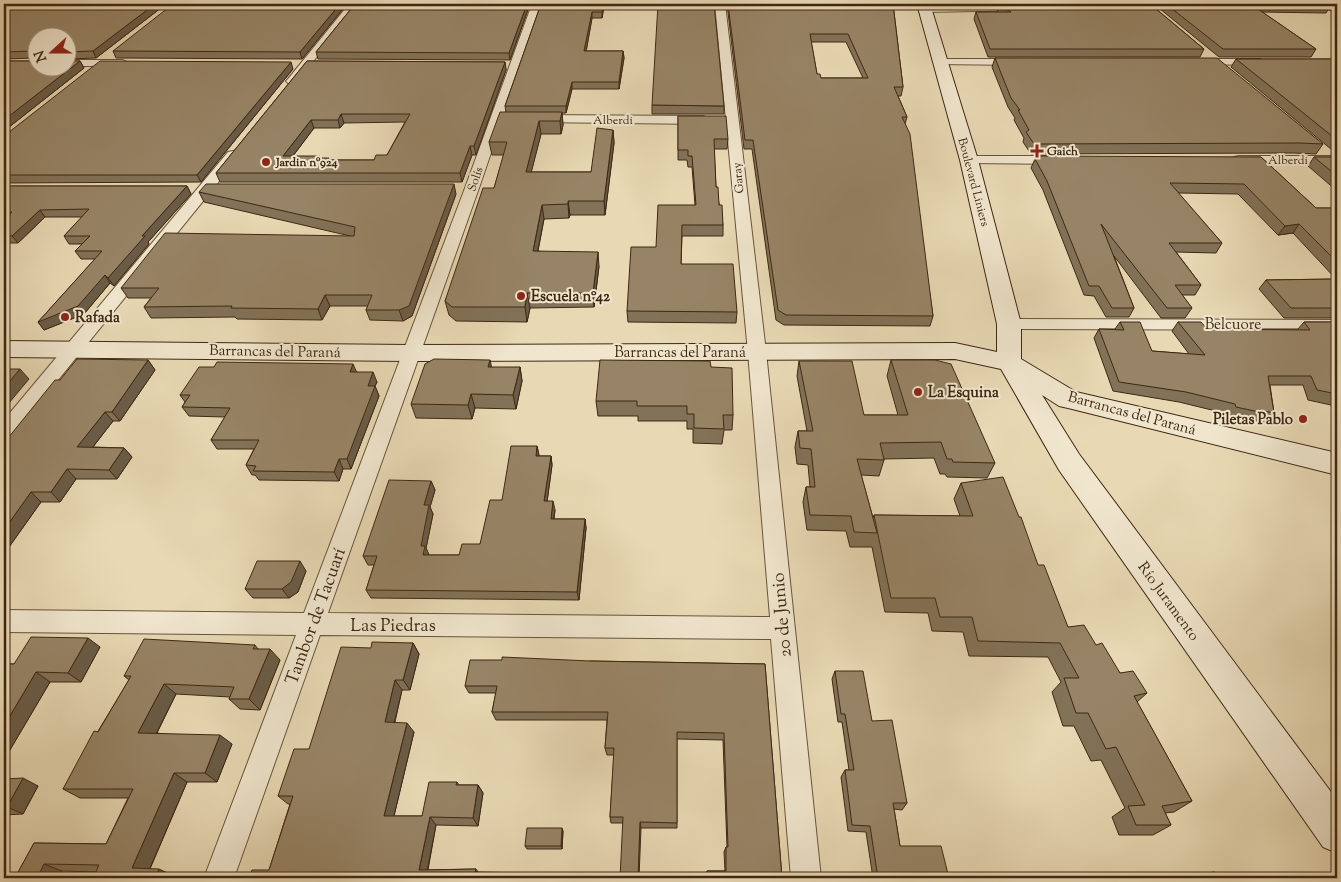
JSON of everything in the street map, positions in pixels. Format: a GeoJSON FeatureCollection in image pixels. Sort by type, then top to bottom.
{"type":"FeatureCollection","features":[{"type":"Feature","properties":{"kind":"main road","name":"Boulevard Liniers"},"geometry":{"type":"LineString","coordinates":[[923,6],[969,160],[1009,324],[1009,363]]}},
{"type":"Feature","properties":{"kind":"main road","name":"Barrancas del Paraná"},"geometry":{"type":"LineString","coordinates":[[4,349],[410,353],[955,351],[1009,363],[1068,398],[1337,464]]}},
{"type":"Feature","properties":{"kind":"main road","name":"Río Juramento"},"geometry":{"type":"LineString","coordinates":[[1009,363],[1069,462],[1337,833]]}},
{"type":"Feature","properties":{"kind":"street"},"geometry":{"type":"LineString","coordinates":[[283,92],[312,63],[354,4]]}},
{"type":"Feature","properties":{"kind":"street","name":"Solís"},"geometry":{"type":"LineString","coordinates":[[410,353],[467,188],[500,119],[510,65],[537,4]]}},
{"type":"Feature","properties":{"kind":"street","name":"Garay"},"geometry":{"type":"LineString","coordinates":[[720,4],[721,120],[757,352]]}},
{"type":"Feature","properties":{"kind":"street"},"geometry":{"type":"LineString","coordinates":[[1325,4],[1337,11]]}},
{"type":"Feature","properties":{"kind":"street"},"geometry":{"type":"LineString","coordinates":[[923,6],[1033,8]]}},
{"type":"Feature","properties":{"kind":"street"},"geometry":{"type":"LineString","coordinates":[[1201,50],[1230,74]]}},
{"type":"Feature","properties":{"kind":"street"},"geometry":{"type":"LineString","coordinates":[[85,75],[115,52]]}},
{"type":"Feature","properties":{"kind":"street"},"geometry":{"type":"LineString","coordinates":[[940,62],[1028,62]]}},
{"type":"Feature","properties":{"kind":"street"},"geometry":{"type":"LineString","coordinates":[[1186,62],[1272,62]]}},
{"type":"Feature","properties":{"kind":"street"},"geometry":{"type":"LineString","coordinates":[[78,63],[139,63]]}},
{"type":"Feature","properties":{"kind":"street"},"geometry":{"type":"LineString","coordinates":[[287,63],[312,63]]}},
{"type":"Feature","properties":{"kind":"street","name":"Alberdi"},"geometry":{"type":"LineString","coordinates":[[525,119],[721,120]]}},
{"type":"Feature","properties":{"kind":"street"},"geometry":{"type":"LineString","coordinates":[[4,433],[241,144]]}},
{"type":"Feature","properties":{"kind":"street"},"geometry":{"type":"LineString","coordinates":[[1319,148],[1336,161]]}},
{"type":"Feature","properties":{"kind":"street"},"geometry":{"type":"LineString","coordinates":[[969,160],[1078,160]]}},
{"type":"Feature","properties":{"kind":"street","name":"Alberdi"},"geometry":{"type":"LineString","coordinates":[[1225,160],[1336,161]]}},
{"type":"Feature","properties":{"kind":"street"},"geometry":{"type":"LineString","coordinates":[[186,189],[225,189]]}},
{"type":"Feature","properties":{"kind":"street","name":"Belcuore"},"geometry":{"type":"LineString","coordinates":[[1009,324],[1337,325]]}},
{"type":"Feature","properties":{"kind":"street","name":"20 de Junio"},"geometry":{"type":"LineString","coordinates":[[757,352],[806,878]]}},
{"type":"Feature","properties":{"kind":"street","name":"Tambor de Tacuarí"},"geometry":{"type":"LineString","coordinates":[[219,878],[410,353]]}},
{"type":"Feature","properties":{"kind":"street","name":"Las Piedras"},"geometry":{"type":"LineString","coordinates":[[4,621],[783,628]]}},
{"type":"Feature","properties":{"kind":"building"},"geometry":{"type":"Polygon","coordinates":[[[4,4],[155,4],[93,51],[78,52],[78,28],[28,28],[28,51],[4,52],[4,4]]]}},
{"type":"Feature","properties":{"kind":"building"},"geometry":{"type":"Polygon","coordinates":[[[173,4],[340,4],[300,52],[113,51],[173,4]]]}},
{"type":"Feature","properties":{"kind":"building"},"geometry":{"type":"Polygon","coordinates":[[[355,4],[527,4],[509,53],[316,52],[355,4]]]}},
{"type":"Feature","properties":{"kind":"building"},"geometry":{"type":"Polygon","coordinates":[[[541,4],[603,4],[602,12],[592,12],[584,51],[623,51],[619,82],[572,82],[566,106],[505,106],[541,4]]]}},
{"type":"Feature","properties":{"kind":"building"},"geometry":{"type":"Polygon","coordinates":[[[658,4],[714,4],[724,106],[652,105],[658,4]]]}},
{"type":"Feature","properties":{"kind":"building"},"geometry":{"type":"Polygon","coordinates":[[[728,4],[893,4],[903,87],[894,87],[907,117],[902,117],[910,134],[933,316],[786,315],[778,310],[753,140],[745,140],[728,4]],[[810,34],[817,74],[820,74],[821,78],[868,78],[848,34],[810,34]]]}},
{"type":"Feature","properties":{"kind":"building"},"geometry":{"type":"Polygon","coordinates":[[[1150,4],[1204,49],[990,49],[976,12],[1011,12],[999,5],[1150,4]]]}},
{"type":"Feature","properties":{"kind":"building"},"geometry":{"type":"Polygon","coordinates":[[[1166,4],[1331,5],[1259,5],[1262,7],[1255,7],[1316,49],[1223,49],[1166,4]]]}},
{"type":"Feature","properties":{"kind":"building"},"geometry":{"type":"Polygon","coordinates":[[[995,58],[1217,58],[1323,144],[1034,144],[1026,132],[1029,130],[1018,110],[1020,110],[1011,98],[995,58]]]}},
{"type":"Feature","properties":{"kind":"building"},"geometry":{"type":"Polygon","coordinates":[[[1236,59],[1337,59],[1337,140],[1236,59]]]}},
{"type":"Feature","properties":{"kind":"building"},"geometry":{"type":"Polygon","coordinates":[[[4,61],[28,61],[28,78],[58,78],[4,120],[4,61]]]}},
{"type":"Feature","properties":{"kind":"building"},"geometry":{"type":"Polygon","coordinates":[[[100,61],[291,62],[197,175],[4,175],[4,136],[100,61]]]}},
{"type":"Feature","properties":{"kind":"building"},"geometry":{"type":"Polygon","coordinates":[[[307,61],[505,62],[474,146],[470,146],[460,173],[216,173],[307,61]],[[341,114],[338,120],[311,120],[283,156],[320,156],[319,158],[329,158],[328,160],[374,160],[376,155],[387,155],[410,114],[341,114]]]}},
{"type":"Feature","properties":{"kind":"building"},"geometry":{"type":"Polygon","coordinates":[[[500,112],[562,112],[560,121],[539,121],[526,172],[591,172],[597,128],[613,130],[604,201],[568,201],[568,204],[542,205],[533,251],[598,252],[593,293],[527,293],[525,307],[452,307],[445,301],[483,188],[494,188],[507,142],[489,142],[500,112]]]}},
{"type":"Feature","properties":{"kind":"building"},"geometry":{"type":"Polygon","coordinates":[[[678,116],[726,116],[728,139],[714,139],[716,187],[718,187],[719,205],[722,205],[723,225],[682,225],[681,264],[733,264],[737,312],[627,311],[631,247],[656,247],[658,205],[696,205],[692,156],[688,156],[688,150],[678,150],[678,116]]]}},
{"type":"Feature","properties":{"kind":"building"},"geometry":{"type":"Polygon","coordinates":[[[1039,156],[1261,157],[1316,208],[1337,208],[1337,262],[1299,224],[1285,226],[1244,184],[1170,183],[1222,243],[1169,243],[1201,285],[1175,285],[1192,308],[1167,308],[1101,224],[1134,308],[1112,308],[1099,286],[1089,286],[1047,181],[1035,159],[1039,156]]]}},
{"type":"Feature","properties":{"kind":"building"},"geometry":{"type":"Polygon","coordinates":[[[1314,157],[1337,157],[1337,176],[1314,157]]]}},
{"type":"Feature","properties":{"kind":"building"},"geometry":{"type":"Polygon","coordinates":[[[206,184],[454,184],[409,306],[399,310],[366,310],[372,295],[325,295],[318,309],[231,308],[232,306],[144,307],[159,288],[121,288],[165,233],[354,236],[355,227],[199,192],[206,184]]]}},
{"type":"Feature","properties":{"kind":"building"},"geometry":{"type":"Polygon","coordinates":[[[4,186],[187,186],[142,236],[145,236],[108,278],[105,275],[78,306],[38,322],[102,251],[75,251],[90,236],[64,236],[89,209],[40,210],[12,236],[4,235],[4,220],[12,212],[4,212],[4,186]]]}},
{"type":"Feature","properties":{"kind":"building"},"geometry":{"type":"Polygon","coordinates":[[[1337,279],[1337,308],[1291,308],[1266,280],[1337,279]]]}},
{"type":"Feature","properties":{"kind":"building"},"geometry":{"type":"Polygon","coordinates":[[[1120,322],[1140,322],[1152,351],[1205,355],[1178,322],[1201,322],[1207,329],[1310,330],[1304,322],[1337,322],[1337,394],[1317,390],[1311,376],[1268,376],[1274,413],[1236,407],[1235,404],[1186,392],[1119,382],[1099,329],[1124,330],[1120,322]]]}},
{"type":"Feature","properties":{"kind":"building"},"geometry":{"type":"Polygon","coordinates":[[[77,359],[148,360],[112,412],[105,412],[77,447],[124,448],[109,470],[67,469],[51,492],[31,492],[4,530],[4,443],[55,380],[60,380],[77,359]]]}},
{"type":"Feature","properties":{"kind":"building"},"geometry":{"type":"Polygon","coordinates":[[[434,359],[490,360],[488,367],[520,367],[513,395],[471,394],[468,405],[411,404],[425,364],[434,359]]]}},
{"type":"Feature","properties":{"kind":"building"},"geometry":{"type":"Polygon","coordinates":[[[600,360],[710,361],[711,367],[732,368],[733,415],[723,415],[724,429],[694,428],[694,414],[687,414],[687,406],[637,406],[637,401],[596,401],[600,360]]]}},
{"type":"Feature","properties":{"kind":"building"},"geometry":{"type":"Polygon","coordinates":[[[891,360],[935,360],[951,364],[995,463],[953,462],[952,459],[947,459],[941,442],[880,443],[884,460],[857,459],[877,533],[854,532],[851,516],[810,515],[806,487],[815,487],[811,449],[800,448],[798,431],[813,431],[799,361],[852,361],[864,415],[908,415],[891,360]]]}},
{"type":"Feature","properties":{"kind":"building"},"geometry":{"type":"Polygon","coordinates":[[[217,362],[353,364],[350,372],[373,372],[368,386],[375,386],[347,459],[339,459],[334,472],[253,471],[256,466],[246,465],[259,440],[211,440],[230,408],[182,407],[190,395],[180,395],[199,367],[214,367],[217,362]]]}},
{"type":"Feature","properties":{"kind":"building"},"geometry":{"type":"Polygon","coordinates":[[[4,369],[20,369],[4,388],[4,369]]]}},
{"type":"Feature","properties":{"kind":"building"},"geometry":{"type":"Polygon","coordinates":[[[511,446],[537,446],[536,456],[551,456],[544,501],[553,501],[551,519],[585,519],[577,592],[366,590],[377,556],[363,556],[389,480],[431,481],[424,505],[429,505],[421,546],[425,546],[423,555],[459,555],[462,544],[480,544],[490,500],[502,500],[511,446]]]}},
{"type":"Feature","properties":{"kind":"building"},"geometry":{"type":"Polygon","coordinates":[[[1003,477],[1019,517],[1021,517],[1038,565],[1044,565],[1068,627],[1084,625],[1096,645],[1102,643],[1120,673],[1133,671],[1147,693],[1134,696],[1192,801],[1162,806],[1171,825],[1136,825],[1128,806],[1145,805],[1116,747],[1106,749],[1088,713],[1076,713],[1064,678],[1079,678],[1060,643],[978,641],[972,617],[940,617],[935,598],[891,598],[874,515],[973,516],[961,483],[1003,477]]]}},
{"type":"Feature","properties":{"kind":"building"},"geometry":{"type":"Polygon","coordinates":[[[257,561],[300,561],[291,582],[282,589],[245,589],[257,561]]]}},
{"type":"Feature","properties":{"kind":"building"},"geometry":{"type":"Polygon","coordinates":[[[31,637],[88,638],[68,673],[36,672],[4,726],[4,664],[14,664],[31,637]]]}},
{"type":"Feature","properties":{"kind":"building"},"geometry":{"type":"Polygon","coordinates":[[[144,639],[255,645],[253,649],[270,649],[249,699],[229,699],[234,687],[164,684],[138,733],[220,735],[205,773],[174,773],[132,868],[159,869],[155,878],[93,878],[99,865],[44,864],[37,878],[15,878],[34,843],[106,844],[133,789],[63,789],[94,731],[98,732],[131,676],[124,676],[144,639]]]}},
{"type":"Feature","properties":{"kind":"building"},"geometry":{"type":"Polygon","coordinates":[[[372,642],[413,643],[403,680],[395,680],[385,722],[407,723],[384,816],[422,816],[429,782],[457,782],[456,785],[478,785],[473,818],[430,817],[419,870],[476,869],[475,872],[528,873],[527,878],[249,878],[252,870],[269,870],[293,796],[278,796],[294,749],[309,749],[341,647],[371,648],[372,642]]]}},
{"type":"Feature","properties":{"kind":"building"},"geometry":{"type":"Polygon","coordinates":[[[502,657],[590,661],[765,664],[782,878],[707,878],[707,871],[726,871],[726,847],[728,847],[724,733],[677,732],[677,823],[640,822],[638,878],[620,878],[623,817],[610,817],[614,748],[605,748],[608,712],[492,712],[497,686],[465,686],[470,660],[502,660],[502,657]]]}},
{"type":"Feature","properties":{"kind":"building"},"geometry":{"type":"Polygon","coordinates":[[[835,671],[863,671],[872,721],[892,720],[907,803],[893,803],[900,846],[941,846],[949,878],[878,878],[870,826],[852,825],[845,770],[854,770],[845,714],[841,714],[835,671]]]}},
{"type":"Feature","properties":{"kind":"building"},"geometry":{"type":"Polygon","coordinates":[[[23,778],[7,807],[4,807],[4,779],[23,778]]]}},
{"type":"Feature","properties":{"kind":"building"},"geometry":{"type":"Polygon","coordinates":[[[527,828],[562,828],[561,846],[525,846],[527,828]]]}},
{"type":"Feature","properties":{"kind":"building"},"geometry":{"type":"Polygon","coordinates":[[[1215,872],[1219,878],[1185,878],[1184,875],[1215,872]]]}},
{"type":"Feature","properties":{"kind":"place","name":"Gaich"},"geometry":{"type":"Point","coordinates":[1037,151]}},
{"type":"Feature","properties":{"kind":"place","name":"Jardin nº924"},"geometry":{"type":"Point","coordinates":[266,162]}},
{"type":"Feature","properties":{"kind":"place","name":"Escuela nº42"},"geometry":{"type":"Point","coordinates":[521,296]}},
{"type":"Feature","properties":{"kind":"place","name":"Rafada"},"geometry":{"type":"Point","coordinates":[65,317]}},
{"type":"Feature","properties":{"kind":"place","name":"La Esquina"},"geometry":{"type":"Point","coordinates":[918,392]}},
{"type":"Feature","properties":{"kind":"place","name":"Piletas Pablo"},"geometry":{"type":"Point","coordinates":[1303,419]}}]}
